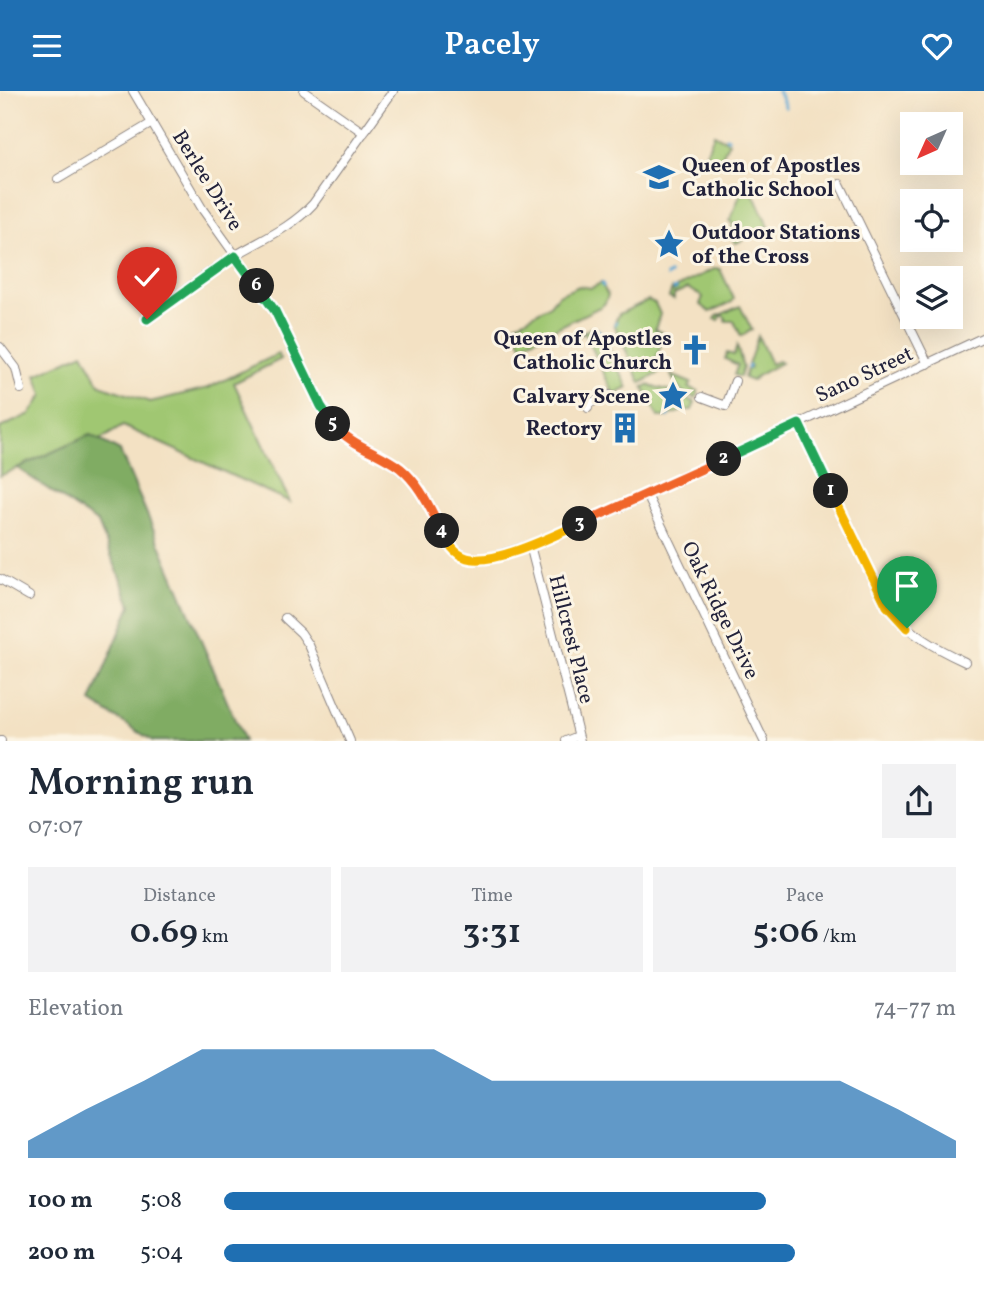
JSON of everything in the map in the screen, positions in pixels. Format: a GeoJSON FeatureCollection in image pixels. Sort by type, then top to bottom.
{"type":"FeatureCollection","features":[{"type":"Feature","properties":{"kind":"street","name":"Berlee Drive"},"geometry":{"type":"LineString","coordinates":[[133,91],[203,210],[275,311],[330,420],[350,440],[388,460],[413,481],[452,548],[467,558],[483,560],[530,545]]}},
{"type":"Feature","properties":{"kind":"street"},"geometry":{"type":"LineString","coordinates":[[304,91],[363,133]]}},
{"type":"Feature","properties":{"kind":"street"},"geometry":{"type":"LineString","coordinates":[[147,319],[235,256],[290,226],[302,216],[393,91]]}},
{"type":"Feature","properties":{"kind":"street"},"geometry":{"type":"LineString","coordinates":[[58,179],[152,123]]}},
{"type":"Feature","properties":{"kind":"street"},"geometry":{"type":"LineString","coordinates":[[840,184],[928,364]]}},
{"type":"Feature","properties":{"kind":"street","name":"Sano Street"},"geometry":{"type":"LineString","coordinates":[[530,545],[647,495],[984,337]]}},
{"type":"Feature","properties":{"kind":"street"},"geometry":{"type":"LineString","coordinates":[[0,347],[16,368],[21,389]]}},
{"type":"Feature","properties":{"kind":"street"},"geometry":{"type":"LineString","coordinates":[[702,397],[726,406],[735,381]]}},
{"type":"Feature","properties":{"kind":"street"},"geometry":{"type":"LineString","coordinates":[[588,408],[586,405],[609,395],[614,397]]}},
{"type":"Feature","properties":{"kind":"street"},"geometry":{"type":"LineString","coordinates":[[799,424],[887,606],[907,628],[945,653],[965,662]]}},
{"type":"Feature","properties":{"kind":"street","name":"Oak Ridge Drive"},"geometry":{"type":"LineString","coordinates":[[647,495],[764,741]]}},
{"type":"Feature","properties":{"kind":"street","name":"Hillcrest Place"},"geometry":{"type":"LineString","coordinates":[[530,545],[579,738]]}},
{"type":"Feature","properties":{"kind":"street"},"geometry":{"type":"LineString","coordinates":[[0,579],[29,596]]}},
{"type":"Feature","properties":{"kind":"street"},"geometry":{"type":"LineString","coordinates":[[285,618],[302,633],[309,645],[350,741]]}},
{"type":"Feature","properties":{"kind":"street"},"geometry":{"type":"LineString","coordinates":[[566,741],[579,738]]}},
{"type":"Feature","properties":{"kind":"green space"},"geometry":{"type":"Polygon","coordinates":[[[714,134],[729,142],[718,164],[704,158],[714,134]]]}},
{"type":"Feature","properties":{"kind":"green space"},"geometry":{"type":"Polygon","coordinates":[[[746,179],[769,227],[736,243],[726,232],[734,227],[730,221],[746,179]]]}},
{"type":"Feature","properties":{"kind":"green space"},"geometry":{"type":"Polygon","coordinates":[[[716,268],[720,269],[734,299],[732,302],[710,312],[700,304],[703,297],[688,288],[674,294],[674,299],[669,297],[672,289],[673,291],[716,268]]]}},
{"type":"Feature","properties":{"kind":"green space"},"geometry":{"type":"Polygon","coordinates":[[[601,283],[608,295],[602,306],[522,345],[514,325],[549,306],[558,295],[579,286],[591,288],[601,283]]]}},
{"type":"Feature","properties":{"kind":"green space"},"geometry":{"type":"Polygon","coordinates":[[[648,300],[655,303],[660,314],[655,329],[665,334],[656,359],[659,366],[665,370],[641,383],[614,324],[619,314],[648,300]]]}},
{"type":"Feature","properties":{"kind":"green space"},"geometry":{"type":"Polygon","coordinates":[[[740,306],[752,330],[741,336],[734,321],[725,321],[726,318],[722,315],[719,320],[715,319],[717,316],[740,306]]]}},
{"type":"Feature","properties":{"kind":"green space"},"geometry":{"type":"Polygon","coordinates":[[[594,327],[601,332],[628,388],[614,395],[585,333],[576,335],[594,327]]]}},
{"type":"Feature","properties":{"kind":"green space"},"geometry":{"type":"Polygon","coordinates":[[[758,336],[771,364],[778,361],[781,363],[752,381],[744,378],[751,366],[748,365],[758,336]]]}},
{"type":"Feature","properties":{"kind":"green space"},"geometry":{"type":"Polygon","coordinates":[[[737,346],[743,367],[740,377],[734,375],[738,365],[725,359],[727,353],[734,355],[737,346]]]}},
{"type":"Feature","properties":{"kind":"green space"},"geometry":{"type":"Polygon","coordinates":[[[83,353],[100,385],[150,402],[208,388],[278,354],[281,359],[234,383],[290,502],[123,426],[98,441],[90,435],[0,476],[0,428],[30,414],[43,395],[36,375],[83,353]]]}},
{"type":"Feature","properties":{"kind":"green space"},"geometry":{"type":"Polygon","coordinates":[[[671,375],[691,383],[689,388],[698,391],[696,398],[680,389],[671,375]]]}},
{"type":"Feature","properties":{"kind":"green space"},"geometry":{"type":"Polygon","coordinates":[[[648,385],[675,392],[695,402],[692,410],[658,417],[643,387],[648,385]]]}},
{"type":"Feature","properties":{"kind":"green space"},"geometry":{"type":"Polygon","coordinates":[[[90,435],[120,451],[244,741],[153,741],[91,702],[131,605],[98,523],[17,468],[90,435]]]}},
{"type":"Feature","properties":{"kind":"waterway"},"geometry":{"type":"LineString","coordinates":[[778,91],[786,108]]}},
{"type":"Feature","properties":{"kind":"place","name":"Queen of Apostles Catholic School"},"geometry":{"type":"Point","coordinates":[659,177]}},
{"type":"Feature","properties":{"kind":"place","name":"Outdoor Stations of the Cross"},"geometry":{"type":"Point","coordinates":[669,244]}},
{"type":"Feature","properties":{"kind":"place","name":"Queen of Apostles Catholic Church"},"geometry":{"type":"Point","coordinates":[695,350]}},
{"type":"Feature","properties":{"kind":"place","name":"Calvary Scene"},"geometry":{"type":"Point","coordinates":[673,396]}},
{"type":"Feature","properties":{"kind":"place","name":"Rectory"},"geometry":{"type":"Point","coordinates":[625,428]}},
{"type":"Feature","properties":{"kind":"route"},"geometry":{"type":"LineString","coordinates":[[147,319],[235,256],[275,311],[330,420],[350,440],[388,460],[413,481],[447,542],[459,554],[475,560],[491,559],[530,545],[618,508],[799,424],[887,606],[907,628]]}}]}
